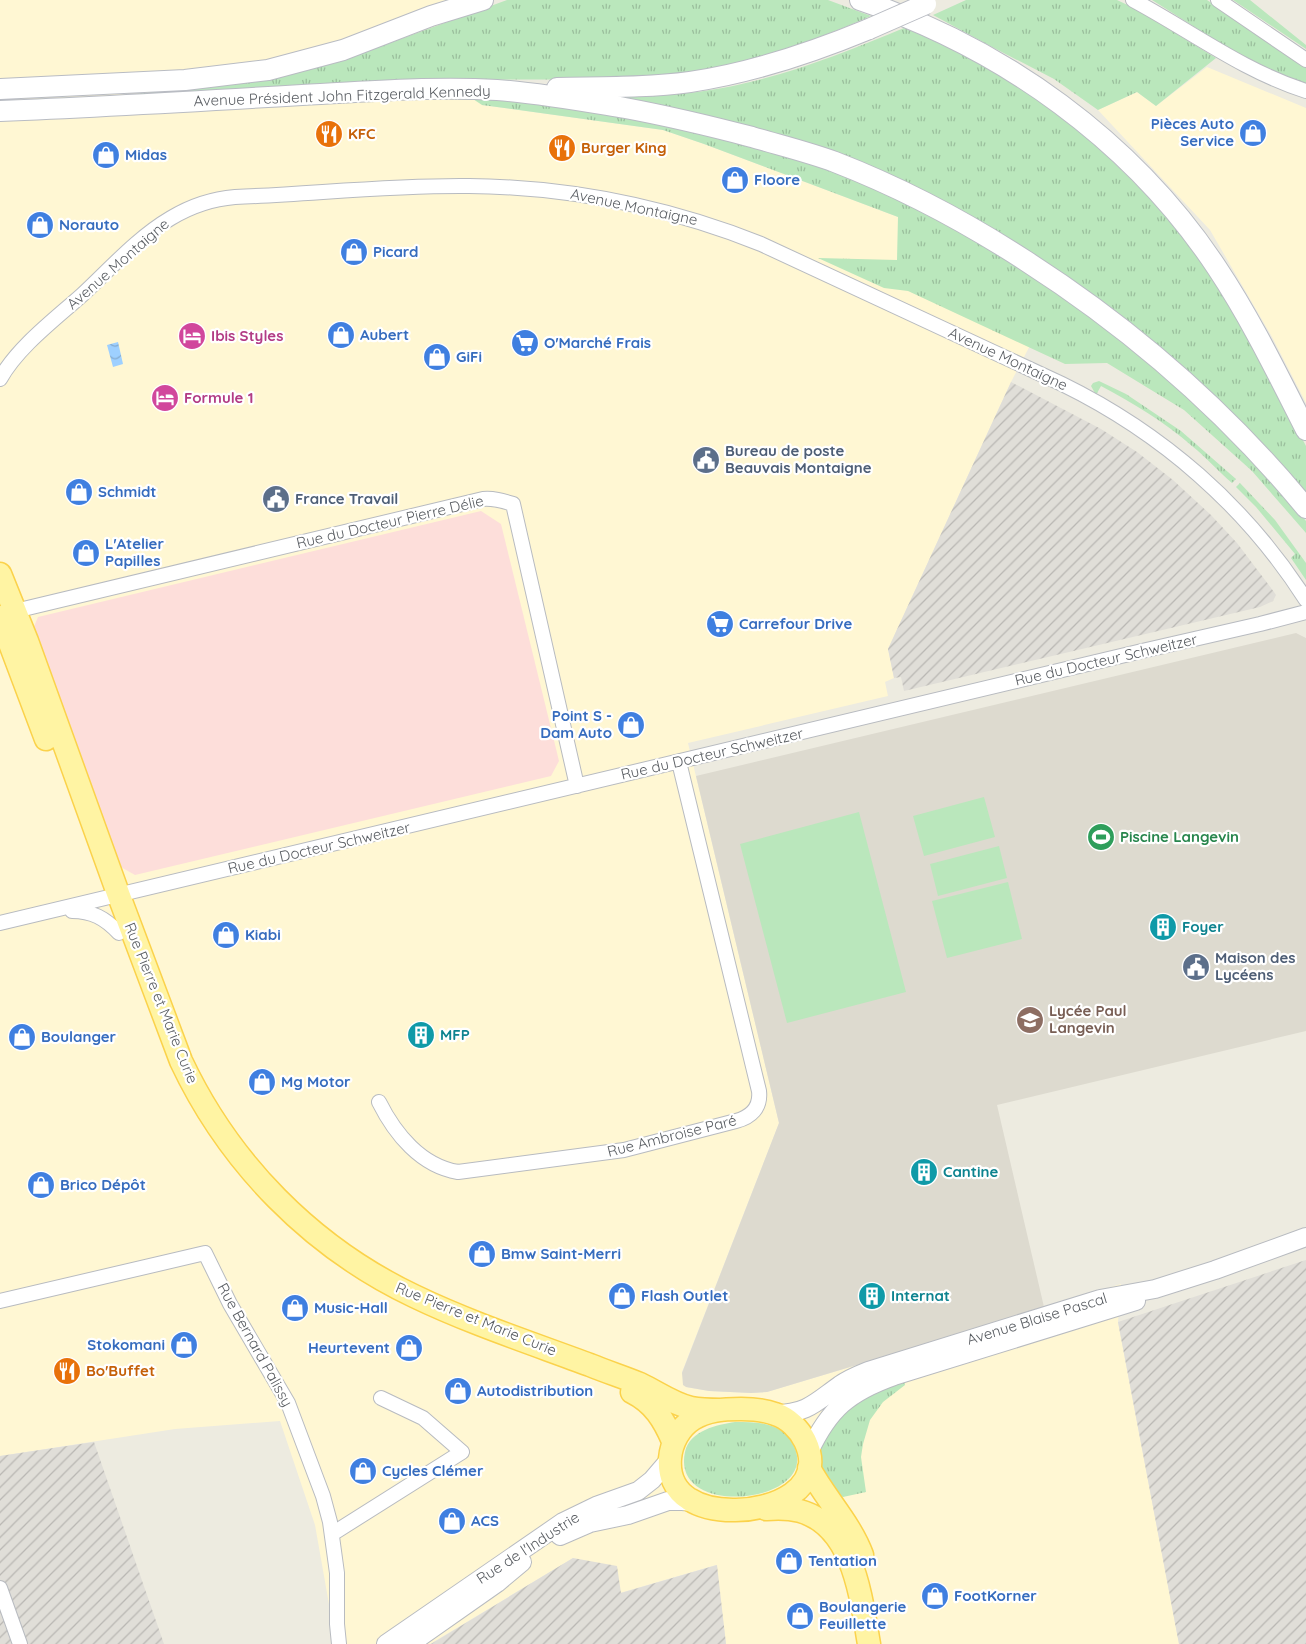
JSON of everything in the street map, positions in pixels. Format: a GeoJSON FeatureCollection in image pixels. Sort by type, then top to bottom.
{"type":"FeatureCollection","features":[{"type":"Feature","properties":{"kind":"main road"},"geometry":{"type":"LineString","coordinates":[[431,16],[465,0]]}},
{"type":"Feature","properties":{"kind":"main road","name":"Avenue Président John Fitzgerald Kennedy"},"geometry":{"type":"LineString","coordinates":[[0,89],[153,82],[230,76],[287,66],[343,50],[431,16],[483,0]]}},
{"type":"Feature","properties":{"kind":"main road"},"geometry":{"type":"LineString","coordinates":[[860,0],[943,34],[1005,67],[1073,113],[1113,148],[1180,219],[1216,266],[1248,319],[1306,430]]}},
{"type":"Feature","properties":{"kind":"main road"},"geometry":{"type":"LineString","coordinates":[[475,89],[644,86],[690,82],[731,75],[816,50],[930,2]]}},
{"type":"Feature","properties":{"kind":"main road","name":"Avenue Président John Fitzgerald Kennedy"},"geometry":{"type":"LineString","coordinates":[[0,98],[100,92],[153,82]]}},
{"type":"Feature","properties":{"kind":"main road","name":"Avenue Président John Fitzgerald Kennedy"},"geometry":{"type":"LineString","coordinates":[[0,111],[475,89],[578,100],[654,114],[778,144],[833,161],[924,202],[1006,248],[1071,291],[1127,332],[1179,376],[1258,453],[1306,508]]}},
{"type":"Feature","properties":{"kind":"main road","name":"Rue Pierre et Marie Curie"},"geometry":{"type":"LineString","coordinates":[[0,574],[6,618],[113,897],[175,1045],[197,1092],[218,1126],[246,1165],[276,1198],[328,1244],[359,1266],[426,1302],[629,1380],[685,1406],[698,1409],[721,1410]]}},
{"type":"Feature","properties":{"kind":"main road","name":"Rue Pierre et Marie Curie"},"geometry":{"type":"LineString","coordinates":[[113,897],[119,933],[156,1032],[195,1108],[214,1139],[242,1176],[288,1224],[338,1266],[371,1288],[407,1308],[484,1340],[590,1378],[622,1387],[638,1395],[655,1409],[664,1421],[672,1450]]}},
{"type":"Feature","properties":{"kind":"main road","name":"Avenue Blaise Pascal"},"geometry":{"type":"LineString","coordinates":[[869,1644],[856,1577],[848,1557],[831,1531],[817,1518],[801,1511],[785,1509],[726,1510],[694,1502],[684,1495],[676,1484],[670,1470],[672,1450],[681,1428],[703,1414],[721,1410],[755,1410],[775,1414],[787,1420],[796,1428],[803,1438],[818,1484],[846,1523],[861,1552],[883,1644]]}},
{"type":"Feature","properties":{"kind":"main road","name":"Avenue Blaise Pascal"},"geometry":{"type":"LineString","coordinates":[[755,1509],[770,1506],[790,1496],[804,1482],[809,1460]]}},
{"type":"Feature","properties":{"kind":"street"},"geometry":{"type":"LineString","coordinates":[[1134,0],[1250,68],[1275,80],[1306,91]]}},
{"type":"Feature","properties":{"kind":"street"},"geometry":{"type":"LineString","coordinates":[[1218,0],[1306,60]]}},
{"type":"Feature","properties":{"kind":"street","name":"Avenue Montaigne"},"geometry":{"type":"LineString","coordinates":[[0,367],[18,355],[153,230],[183,211],[212,200],[469,186],[546,190],[594,196],[673,214],[726,230],[761,244],[1102,404],[1168,448],[1226,500],[1270,550],[1306,600]]}},
{"type":"Feature","properties":{"kind":"street","name":"Avenue Montaigne"},"geometry":{"type":"LineString","coordinates":[[0,379],[18,355]]}},
{"type":"Feature","properties":{"kind":"street","name":"Rue du Docteur Pierre Délie"},"geometry":{"type":"LineString","coordinates":[[6,618],[483,499],[503,500],[514,504],[576,786]]}},
{"type":"Feature","properties":{"kind":"street"},"geometry":{"type":"LineString","coordinates":[[0,593],[8,608],[6,618]]}},
{"type":"Feature","properties":{"kind":"street","name":"Rue du Docteur Schweitzer"},"geometry":{"type":"LineString","coordinates":[[41,914],[1306,612]]}},
{"type":"Feature","properties":{"kind":"street","name":"Rue Ambroise Paré"},"geometry":{"type":"LineString","coordinates":[[379,1102],[395,1131],[412,1148],[437,1166],[458,1172],[624,1150],[736,1121],[749,1117],[753,1113],[759,1103],[760,1092],[679,762]]}},
{"type":"Feature","properties":{"kind":"street"},"geometry":{"type":"LineString","coordinates":[[0,923],[41,914],[72,911],[86,912],[104,919],[119,933]]}},
{"type":"Feature","properties":{"kind":"street","name":"Avenue Blaise Pascal"},"geometry":{"type":"LineString","coordinates":[[775,1414],[791,1413],[810,1407],[848,1380],[878,1368],[1100,1299],[1155,1289],[1221,1268],[1306,1237]]}},
{"type":"Feature","properties":{"kind":"street","name":"Avenue Blaise Pascal"},"geometry":{"type":"LineString","coordinates":[[809,1460],[819,1431],[835,1410],[857,1393],[882,1380],[1306,1249]]}},
{"type":"Feature","properties":{"kind":"street","name":"Rue Bernard Palissy"},"geometry":{"type":"LineString","coordinates":[[0,1301],[205,1253],[230,1304],[281,1390],[294,1416],[326,1506],[337,1573],[339,1644]]}},
{"type":"Feature","properties":{"kind":"street"},"geometry":{"type":"LineString","coordinates":[[332,1534],[462,1452],[429,1422],[381,1398]]}},
{"type":"Feature","properties":{"kind":"street","name":"Rue de l'Industrie"},"geometry":{"type":"LineString","coordinates":[[386,1644],[563,1522],[586,1510],[632,1494],[643,1488],[658,1474],[672,1450]]}},
{"type":"Feature","properties":{"kind":"street","name":"Rue de l'Industrie"},"geometry":{"type":"LineString","coordinates":[[410,1644],[565,1533],[596,1521],[628,1515],[668,1501],[694,1502]]}},
{"type":"Feature","properties":{"kind":"street"},"geometry":{"type":"LineString","coordinates":[[0,1588],[20,1644]]}},
{"type":"Feature","properties":{"kind":"shaded area"},"geometry":{"type":"Polygon","coordinates":[[[0,0],[481,0],[482,105],[663,130],[704,144],[898,217],[1051,305],[1011,382],[888,649],[894,678],[885,682],[888,696],[688,743],[779,1123],[682,1372],[686,1387],[709,1391],[767,1392],[1121,1284],[1118,1322],[1179,1644],[726,1644],[716,1565],[620,1593],[573,1558],[430,1644],[336,1644],[315,1525],[280,1421],[175,1429],[0,1456],[0,0]]]}},
{"type":"Feature","properties":{"kind":"shaded area"},"geometry":{"type":"Polygon","coordinates":[[[1207,67],[1306,108],[1306,403],[1272,337],[1210,230],[1098,110],[1137,92],[1156,106],[1207,67]]]}},
{"type":"Feature","properties":{"kind":"shaded area"},"geometry":{"type":"Polygon","coordinates":[[[1011,382],[1101,429],[1137,452],[1173,480],[1211,515],[1237,543],[1276,595],[1273,601],[1260,607],[904,691],[901,677],[894,678],[888,649],[1011,382]]]}},
{"type":"Feature","properties":{"kind":"shaded area"},"geometry":{"type":"Polygon","coordinates":[[[481,511],[501,524],[559,761],[551,776],[135,875],[119,866],[33,629],[38,617],[481,511]]]}},
{"type":"Feature","properties":{"kind":"shaded area","name":"Lycée Paul Langevin"},"geometry":{"type":"Polygon","coordinates":[[[1296,633],[1306,638],[1306,1031],[997,1105],[1044,1307],[767,1392],[709,1391],[683,1385],[682,1373],[779,1123],[696,776],[1296,633]]]}},
{"type":"Feature","properties":{"kind":"shaded area"},"geometry":{"type":"Polygon","coordinates":[[[1306,1260],[1306,1644],[1179,1644],[1118,1322],[1306,1260]]]}},
{"type":"Feature","properties":{"kind":"shaded area"},"geometry":{"type":"Polygon","coordinates":[[[94,1442],[164,1644],[0,1644],[0,1456],[94,1442]]]}},
{"type":"Feature","properties":{"kind":"shaded area"},"geometry":{"type":"Polygon","coordinates":[[[573,1558],[617,1566],[621,1593],[717,1565],[726,1644],[431,1644],[573,1558]]]}},
{"type":"Feature","properties":{"kind":"green space"},"geometry":{"type":"Polygon","coordinates":[[[507,0],[828,0],[871,16],[813,40],[774,53],[714,69],[682,74],[618,79],[455,81],[34,102],[34,99],[127,95],[233,83],[301,71],[335,63],[507,0]]]}},
{"type":"Feature","properties":{"kind":"green space"},"geometry":{"type":"Polygon","coordinates":[[[966,0],[1117,0],[1136,9],[1216,58],[1156,106],[1137,92],[1098,110],[1054,79],[933,15],[966,0]]]}},
{"type":"Feature","properties":{"kind":"green space"},"geometry":{"type":"Polygon","coordinates":[[[1152,0],[1207,0],[1306,67],[1306,84],[1234,52],[1152,0]]]}},
{"type":"Feature","properties":{"kind":"green space"},"geometry":{"type":"Polygon","coordinates":[[[1233,0],[1250,0],[1306,45],[1306,49],[1233,0]]]}},
{"type":"Feature","properties":{"kind":"green space"},"geometry":{"type":"Polygon","coordinates":[[[904,28],[963,52],[1014,83],[1069,121],[1140,188],[1174,225],[1232,306],[1306,446],[1306,493],[1221,402],[1139,329],[1076,283],[952,205],[588,93],[666,95],[707,91],[793,70],[904,28]]]}},
{"type":"Feature","properties":{"kind":"green space"},"geometry":{"type":"Polygon","coordinates":[[[470,97],[578,108],[728,139],[830,170],[929,213],[985,246],[1086,311],[1192,399],[1269,477],[1306,521],[1306,533],[1252,471],[1184,410],[1107,363],[1065,364],[908,291],[884,288],[818,258],[897,260],[898,217],[663,130],[482,105],[470,97]]]}},
{"type":"Feature","properties":{"kind":"green space"},"geometry":{"type":"Polygon","coordinates":[[[1099,381],[1126,394],[1181,431],[1236,479],[1232,483],[1182,437],[1137,406],[1101,386],[1096,395],[1091,386],[1099,381]]]}},
{"type":"Feature","properties":{"kind":"green space"},"geometry":{"type":"Polygon","coordinates":[[[1240,483],[1275,520],[1306,563],[1306,580],[1291,558],[1295,554],[1256,507],[1236,487],[1240,483]]]}},
{"type":"Feature","properties":{"kind":"green space"},"geometry":{"type":"Polygon","coordinates":[[[984,797],[995,837],[924,856],[913,816],[984,797]]]}},
{"type":"Feature","properties":{"kind":"green space"},"geometry":{"type":"Polygon","coordinates":[[[859,812],[906,992],[787,1023],[740,844],[859,812]]]}},
{"type":"Feature","properties":{"kind":"green space"},"geometry":{"type":"Polygon","coordinates":[[[999,846],[1007,878],[938,896],[930,864],[999,846]]]}},
{"type":"Feature","properties":{"kind":"green space"},"geometry":{"type":"Polygon","coordinates":[[[1008,882],[1022,939],[947,958],[932,901],[1008,882]]]}},
{"type":"Feature","properties":{"kind":"green space"},"geometry":{"type":"Polygon","coordinates":[[[904,1378],[905,1385],[883,1402],[870,1420],[861,1457],[866,1492],[843,1497],[834,1494],[820,1472],[821,1443],[848,1406],[904,1378]]]}},
{"type":"Feature","properties":{"kind":"green space"},"geometry":{"type":"Polygon","coordinates":[[[735,1422],[769,1425],[777,1428],[789,1438],[794,1446],[796,1466],[786,1481],[767,1491],[744,1496],[720,1495],[700,1488],[686,1474],[685,1452],[692,1438],[713,1427],[735,1422]]]}},
{"type":"Feature","properties":{"kind":"water"},"geometry":{"type":"Polygon","coordinates":[[[118,342],[123,364],[113,367],[107,345],[118,342]]]}},
{"type":"Feature","properties":{"kind":"place","name":"Pièces Auto Service"},"geometry":{"type":"Point","coordinates":[1253,133]}},
{"type":"Feature","properties":{"kind":"place","name":"KFC"},"geometry":{"type":"Point","coordinates":[329,134]}},
{"type":"Feature","properties":{"kind":"place","name":"Burger King"},"geometry":{"type":"Point","coordinates":[562,148]}},
{"type":"Feature","properties":{"kind":"place","name":"Midas"},"geometry":{"type":"Point","coordinates":[106,155]}},
{"type":"Feature","properties":{"kind":"place","name":"Floore"},"geometry":{"type":"Point","coordinates":[735,180]}},
{"type":"Feature","properties":{"kind":"place","name":"Norauto"},"geometry":{"type":"Point","coordinates":[40,225]}},
{"type":"Feature","properties":{"kind":"place","name":"Picard"},"geometry":{"type":"Point","coordinates":[354,252]}},
{"type":"Feature","properties":{"kind":"place","name":"Aubert"},"geometry":{"type":"Point","coordinates":[341,335]}},
{"type":"Feature","properties":{"kind":"place","name":"Ibis Styles"},"geometry":{"type":"Point","coordinates":[192,336]}},
{"type":"Feature","properties":{"kind":"place","name":"O'Marché Frais"},"geometry":{"type":"Point","coordinates":[525,343]}},
{"type":"Feature","properties":{"kind":"place","name":"GiFi"},"geometry":{"type":"Point","coordinates":[437,357]}},
{"type":"Feature","properties":{"kind":"place","name":"Formule 1"},"geometry":{"type":"Point","coordinates":[165,398]}},
{"type":"Feature","properties":{"kind":"place","name":"Bureau de poste Beauvais Montaigne"},"geometry":{"type":"Point","coordinates":[706,460]}},
{"type":"Feature","properties":{"kind":"place","name":"Schmidt"},"geometry":{"type":"Point","coordinates":[79,492]}},
{"type":"Feature","properties":{"kind":"place","name":"France Travail"},"geometry":{"type":"Point","coordinates":[276,499]}},
{"type":"Feature","properties":{"kind":"place","name":"L'Atelier Papilles"},"geometry":{"type":"Point","coordinates":[86,553]}},
{"type":"Feature","properties":{"kind":"place","name":"Carrefour Drive"},"geometry":{"type":"Point","coordinates":[720,624]}},
{"type":"Feature","properties":{"kind":"place","name":"Point S - Dam Auto"},"geometry":{"type":"Point","coordinates":[631,725]}},
{"type":"Feature","properties":{"kind":"place","name":"Piscine Langevin"},"geometry":{"type":"Point","coordinates":[1101,837]}},
{"type":"Feature","properties":{"kind":"place","name":"Foyer"},"geometry":{"type":"Point","coordinates":[1163,927]}},
{"type":"Feature","properties":{"kind":"place","name":"Kiabi"},"geometry":{"type":"Point","coordinates":[226,935]}},
{"type":"Feature","properties":{"kind":"place","name":"Maison des Lycéens"},"geometry":{"type":"Point","coordinates":[1196,967]}},
{"type":"Feature","properties":{"kind":"place","name":"Lycée Paul Langevin"},"geometry":{"type":"Point","coordinates":[1030,1020]}},
{"type":"Feature","properties":{"kind":"place","name":"MFP"},"geometry":{"type":"Point","coordinates":[421,1035]}},
{"type":"Feature","properties":{"kind":"place","name":"Boulanger"},"geometry":{"type":"Point","coordinates":[22,1037]}},
{"type":"Feature","properties":{"kind":"place","name":"Mg Motor"},"geometry":{"type":"Point","coordinates":[262,1082]}},
{"type":"Feature","properties":{"kind":"place","name":"Cantine"},"geometry":{"type":"Point","coordinates":[924,1172]}},
{"type":"Feature","properties":{"kind":"place","name":"Brico Dépôt"},"geometry":{"type":"Point","coordinates":[41,1185]}},
{"type":"Feature","properties":{"kind":"place","name":"Bmw Saint-Merri"},"geometry":{"type":"Point","coordinates":[482,1254]}},
{"type":"Feature","properties":{"kind":"place","name":"Flash Outlet"},"geometry":{"type":"Point","coordinates":[622,1296]}},
{"type":"Feature","properties":{"kind":"place","name":"Internat"},"geometry":{"type":"Point","coordinates":[872,1296]}},
{"type":"Feature","properties":{"kind":"place","name":"Music-Hall"},"geometry":{"type":"Point","coordinates":[295,1308]}},
{"type":"Feature","properties":{"kind":"place","name":"Stokomani"},"geometry":{"type":"Point","coordinates":[184,1345]}},
{"type":"Feature","properties":{"kind":"place","name":"Heurtevent"},"geometry":{"type":"Point","coordinates":[409,1348]}},
{"type":"Feature","properties":{"kind":"place","name":"Bo'Buffet"},"geometry":{"type":"Point","coordinates":[67,1371]}},
{"type":"Feature","properties":{"kind":"place","name":"Autodistribution"},"geometry":{"type":"Point","coordinates":[458,1391]}},
{"type":"Feature","properties":{"kind":"place","name":"Cycles Clémer"},"geometry":{"type":"Point","coordinates":[363,1471]}},
{"type":"Feature","properties":{"kind":"place","name":"ACS"},"geometry":{"type":"Point","coordinates":[452,1521]}},
{"type":"Feature","properties":{"kind":"place","name":"Tentation"},"geometry":{"type":"Point","coordinates":[789,1561]}},
{"type":"Feature","properties":{"kind":"place","name":"FootKorner"},"geometry":{"type":"Point","coordinates":[935,1596]}},
{"type":"Feature","properties":{"kind":"place","name":"Boulangerie Feuillette"},"geometry":{"type":"Point","coordinates":[800,1616]}}]}
